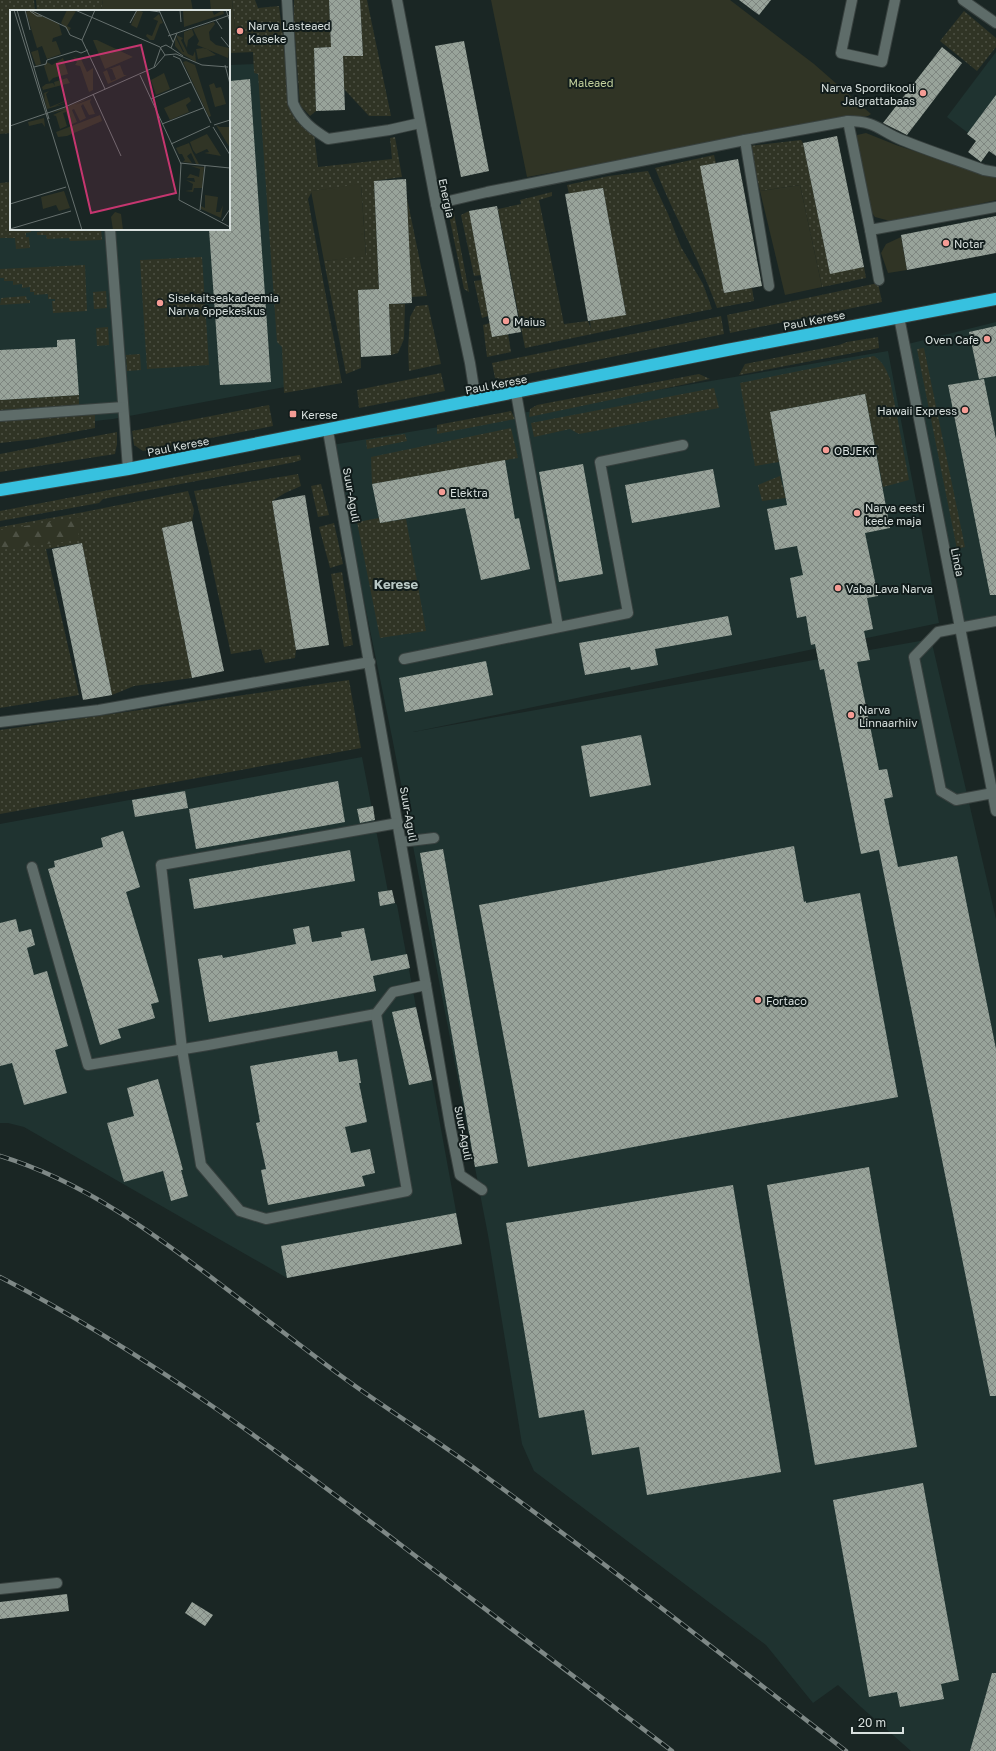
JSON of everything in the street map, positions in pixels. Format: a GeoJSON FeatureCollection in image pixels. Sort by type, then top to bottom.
{"type":"FeatureCollection","features":[{"type":"Feature","properties":{"kind":"highway","name":"Paul Kerese"},"geometry":{"type":"LineString","coordinates":[[0,490],[128,469],[328,431],[476,400],[996,299]]}},
{"type":"Feature","properties":{"kind":"street"},"geometry":{"type":"LineString","coordinates":[[288,0],[293,103],[299,115],[306,124],[328,138],[389,130],[420,123]]}},
{"type":"Feature","properties":{"kind":"street","name":"Energia"},"geometry":{"type":"LineString","coordinates":[[397,0],[436,204],[470,363],[476,400]]}},
{"type":"Feature","properties":{"kind":"street"},"geometry":{"type":"LineString","coordinates":[[852,0],[841,53],[882,62],[895,0]]}},
{"type":"Feature","properties":{"kind":"street"},"geometry":{"type":"LineString","coordinates":[[963,0],[996,23]]}},
{"type":"Feature","properties":{"kind":"street"},"geometry":{"type":"LineString","coordinates":[[848,121],[870,230],[878,280]]}},
{"type":"Feature","properties":{"kind":"street"},"geometry":{"type":"LineString","coordinates":[[436,204],[488,192],[745,140],[848,121],[873,125],[901,140],[984,170],[996,172]]}},
{"type":"Feature","properties":{"kind":"street"},"geometry":{"type":"LineString","coordinates":[[745,140],[769,286]]}},
{"type":"Feature","properties":{"kind":"street"},"geometry":{"type":"LineString","coordinates":[[870,230],[996,207]]}},
{"type":"Feature","properties":{"kind":"street"},"geometry":{"type":"LineString","coordinates":[[110,230],[128,469]]}},
{"type":"Feature","properties":{"kind":"street","name":"Linda"},"geometry":{"type":"LineString","coordinates":[[899,317],[996,811]]}},
{"type":"Feature","properties":{"kind":"street"},"geometry":{"type":"LineString","coordinates":[[516,393],[558,627]]}},
{"type":"Feature","properties":{"kind":"street"},"geometry":{"type":"LineString","coordinates":[[0,416],[123,407]]}},
{"type":"Feature","properties":{"kind":"street","name":"Suur-Aguli"},"geometry":{"type":"LineString","coordinates":[[328,431],[460,1175],[482,1190]]}},
{"type":"Feature","properties":{"kind":"street"},"geometry":{"type":"LineString","coordinates":[[404,659],[628,613],[600,462],[683,445]]}},
{"type":"Feature","properties":{"kind":"street"},"geometry":{"type":"LineString","coordinates":[[993,793],[956,800],[941,791],[914,657],[938,632],[996,621]]}},
{"type":"Feature","properties":{"kind":"street"},"geometry":{"type":"LineString","coordinates":[[0,722],[99,710],[370,662]]}},
{"type":"Feature","properties":{"kind":"street"},"geometry":{"type":"LineString","coordinates":[[376,1014],[407,1191],[266,1219],[240,1211],[201,1165],[182,1049],[161,865],[398,824]]}},
{"type":"Feature","properties":{"kind":"street"},"geometry":{"type":"LineString","coordinates":[[401,842],[434,838]]}},
{"type":"Feature","properties":{"kind":"street"},"geometry":{"type":"LineString","coordinates":[[32,867],[88,1065],[376,1014],[393,992],[426,984]]}},
{"type":"Feature","properties":{"kind":"street"},"geometry":{"type":"LineString","coordinates":[[0,1589],[57,1583]]}},
{"type":"Feature","properties":{"kind":"shaded area"},"geometry":{"type":"Polygon","coordinates":[[[996,52],[996,154],[947,117],[996,52]]]}},
{"type":"Feature","properties":{"kind":"shaded area","name":"Sisekaitseakadeemia Narva õppekeskus"},"geometry":{"type":"Polygon","coordinates":[[[282,63],[333,378],[113,419],[0,431],[0,210],[10,227],[10,230],[230,230],[230,65],[282,63]]]}},
{"type":"Feature","properties":{"kind":"shaded area"},"geometry":{"type":"Polygon","coordinates":[[[996,322],[996,621],[959,628],[904,345],[996,322]]]}},
{"type":"Feature","properties":{"kind":"shaded area"},"geometry":{"type":"Polygon","coordinates":[[[888,351],[939,623],[413,732],[931,639],[996,919],[996,1751],[911,1751],[838,1685],[813,1703],[766,1645],[534,1471],[522,1444],[488,1235],[392,737],[332,445],[888,351]]]}},
{"type":"Feature","properties":{"kind":"shaded area"},"geometry":{"type":"Polygon","coordinates":[[[362,757],[389,897],[397,905],[416,1007],[432,1080],[462,1244],[287,1278],[24,1127],[8,1123],[0,1123],[0,824],[362,757]]]}},
{"type":"Feature","properties":{"kind":"green space"},"geometry":{"type":"Polygon","coordinates":[[[0,0],[34,0],[35,10],[10,10],[10,133],[0,134],[0,0]]]}},
{"type":"Feature","properties":{"kind":"green space"},"geometry":{"type":"Polygon","coordinates":[[[36,0],[103,0],[101,10],[37,10],[36,0]]]}},
{"type":"Feature","properties":{"kind":"green space"},"geometry":{"type":"Polygon","coordinates":[[[103,0],[191,0],[193,10],[101,10],[103,0]]]}},
{"type":"Feature","properties":{"kind":"green space"},"geometry":{"type":"Polygon","coordinates":[[[210,0],[232,0],[235,28],[230,28],[230,10],[211,10],[210,0]]]}},
{"type":"Feature","properties":{"kind":"green space"},"geometry":{"type":"Polygon","coordinates":[[[232,0],[255,0],[258,8],[279,6],[285,52],[288,104],[296,121],[314,133],[318,167],[392,159],[390,138],[395,137],[402,177],[374,181],[379,289],[358,290],[361,368],[346,374],[324,261],[366,255],[361,185],[312,191],[308,199],[342,383],[284,393],[282,347],[277,342],[258,74],[254,73],[253,52],[230,53],[230,28],[235,28],[232,0]]]}},
{"type":"Feature","properties":{"kind":"green space"},"geometry":{"type":"Polygon","coordinates":[[[294,0],[329,0],[331,47],[314,48],[316,111],[310,116],[300,105],[294,25],[294,0]]]}},
{"type":"Feature","properties":{"kind":"green space"},"geometry":{"type":"Polygon","coordinates":[[[360,0],[367,0],[391,116],[369,116],[344,89],[343,56],[363,55],[360,0]]]}},
{"type":"Feature","properties":{"kind":"green space","name":"Maleaed"},"geometry":{"type":"Polygon","coordinates":[[[491,0],[730,0],[814,64],[871,114],[868,116],[527,177],[491,0]]]}},
{"type":"Feature","properties":{"kind":"green space"},"geometry":{"type":"Polygon","coordinates":[[[964,11],[996,38],[996,47],[977,71],[940,41],[964,11]]]}},
{"type":"Feature","properties":{"kind":"green space"},"geometry":{"type":"Polygon","coordinates":[[[866,133],[896,145],[996,178],[996,200],[931,215],[890,221],[875,217],[869,209],[855,137],[866,133]]]}},
{"type":"Feature","properties":{"kind":"green space"},"geometry":{"type":"Polygon","coordinates":[[[801,140],[803,143],[830,273],[864,267],[866,278],[822,287],[800,185],[760,191],[749,146],[801,140]]]}},
{"type":"Feature","properties":{"kind":"green space"},"geometry":{"type":"Polygon","coordinates":[[[714,155],[716,163],[701,166],[724,293],[752,288],[754,301],[717,308],[703,273],[655,168],[714,155]]]}},
{"type":"Feature","properties":{"kind":"green space"},"geometry":{"type":"Polygon","coordinates":[[[648,171],[668,214],[681,247],[703,284],[712,309],[525,348],[498,209],[521,204],[520,200],[552,192],[552,196],[539,200],[564,324],[588,321],[591,329],[590,321],[626,314],[603,188],[569,194],[567,185],[609,176],[648,171]]]}},
{"type":"Feature","properties":{"kind":"green space"},"geometry":{"type":"Polygon","coordinates":[[[10,182],[10,230],[31,230],[31,232],[26,233],[26,237],[29,237],[30,248],[16,249],[15,238],[0,238],[0,183],[10,182]]]}},
{"type":"Feature","properties":{"kind":"green space"},"geometry":{"type":"Polygon","coordinates":[[[361,184],[366,256],[324,261],[311,191],[361,184]]]}},
{"type":"Feature","properties":{"kind":"green space"},"geometry":{"type":"Polygon","coordinates":[[[800,185],[822,287],[785,295],[760,191],[800,185]]]}},
{"type":"Feature","properties":{"kind":"green space"},"geometry":{"type":"Polygon","coordinates":[[[407,198],[427,296],[411,297],[407,198]]]}},
{"type":"Feature","properties":{"kind":"green space"},"geometry":{"type":"Polygon","coordinates":[[[453,208],[469,292],[464,289],[449,215],[453,208]]]}},
{"type":"Feature","properties":{"kind":"green space"},"geometry":{"type":"Polygon","coordinates":[[[469,211],[481,275],[474,276],[461,215],[469,211]]]}},
{"type":"Feature","properties":{"kind":"green space"},"geometry":{"type":"Polygon","coordinates":[[[101,230],[102,240],[70,241],[69,238],[47,239],[46,235],[37,235],[37,232],[101,230]]]}},
{"type":"Feature","properties":{"kind":"green space"},"geometry":{"type":"Polygon","coordinates":[[[901,237],[907,270],[888,273],[881,253],[886,244],[901,237]]]}},
{"type":"Feature","properties":{"kind":"green space"},"geometry":{"type":"Polygon","coordinates":[[[202,257],[209,365],[147,369],[140,260],[202,257]]]}},
{"type":"Feature","properties":{"kind":"green space"},"geometry":{"type":"Polygon","coordinates":[[[85,265],[87,311],[53,313],[52,301],[55,301],[55,299],[48,299],[48,294],[34,295],[34,292],[30,292],[30,287],[22,288],[22,284],[13,285],[13,281],[4,281],[4,278],[0,278],[0,269],[85,265]]]}},
{"type":"Feature","properties":{"kind":"green space"},"geometry":{"type":"Polygon","coordinates":[[[482,280],[488,316],[482,318],[474,281],[482,280]]]}},
{"type":"Feature","properties":{"kind":"green space"},"geometry":{"type":"Polygon","coordinates":[[[878,283],[882,302],[730,333],[727,315],[878,283]]]}},
{"type":"Feature","properties":{"kind":"green space"},"geometry":{"type":"Polygon","coordinates":[[[106,291],[107,308],[94,309],[93,292],[106,291]]]}},
{"type":"Feature","properties":{"kind":"green space"},"geometry":{"type":"Polygon","coordinates":[[[26,296],[27,300],[30,300],[30,303],[0,305],[1,298],[26,296]]]}},
{"type":"Feature","properties":{"kind":"green space"},"geometry":{"type":"Polygon","coordinates":[[[389,304],[405,304],[404,339],[398,353],[391,355],[389,304]]]}},
{"type":"Feature","properties":{"kind":"green space"},"geometry":{"type":"Polygon","coordinates":[[[428,305],[441,364],[409,371],[408,349],[410,317],[416,306],[428,305]]]}},
{"type":"Feature","properties":{"kind":"green space"},"geometry":{"type":"Polygon","coordinates":[[[721,316],[724,334],[503,379],[495,378],[492,363],[721,316]]]}},
{"type":"Feature","properties":{"kind":"green space"},"geometry":{"type":"Polygon","coordinates":[[[490,323],[493,337],[508,334],[511,352],[487,357],[483,325],[490,323]]]}},
{"type":"Feature","properties":{"kind":"green space"},"geometry":{"type":"Polygon","coordinates":[[[108,327],[109,345],[97,346],[96,328],[108,327]]]}},
{"type":"Feature","properties":{"kind":"green space"},"geometry":{"type":"Polygon","coordinates":[[[878,337],[879,348],[739,375],[745,364],[839,345],[847,342],[878,337]]]}},
{"type":"Feature","properties":{"kind":"green space"},"geometry":{"type":"Polygon","coordinates":[[[924,348],[965,547],[957,549],[917,349],[924,348]]]}},
{"type":"Feature","properties":{"kind":"green space"},"geometry":{"type":"Polygon","coordinates":[[[140,354],[141,370],[127,371],[126,355],[140,354]]]}},
{"type":"Feature","properties":{"kind":"green space"},"geometry":{"type":"Polygon","coordinates":[[[874,356],[884,366],[890,379],[909,480],[883,487],[865,394],[770,412],[779,462],[755,466],[740,383],[874,356]]]}},
{"type":"Feature","properties":{"kind":"green space"},"geometry":{"type":"Polygon","coordinates":[[[441,373],[445,391],[359,408],[357,390],[441,373]]]}},
{"type":"Feature","properties":{"kind":"green space"},"geometry":{"type":"Polygon","coordinates":[[[699,374],[710,379],[529,417],[530,409],[537,405],[699,374]]]}},
{"type":"Feature","properties":{"kind":"green space"},"geometry":{"type":"Polygon","coordinates":[[[714,388],[719,408],[579,434],[570,429],[534,437],[531,423],[714,388]]]}},
{"type":"Feature","properties":{"kind":"green space"},"geometry":{"type":"Polygon","coordinates":[[[79,395],[79,405],[0,410],[0,400],[79,395]]]}},
{"type":"Feature","properties":{"kind":"green space"},"geometry":{"type":"Polygon","coordinates":[[[269,405],[273,426],[143,451],[134,445],[132,431],[269,405]]]}},
{"type":"Feature","properties":{"kind":"green space"},"geometry":{"type":"Polygon","coordinates":[[[511,411],[515,419],[437,434],[437,425],[511,411]]]}},
{"type":"Feature","properties":{"kind":"green space"},"geometry":{"type":"Polygon","coordinates":[[[95,414],[95,428],[36,439],[0,443],[0,421],[95,414]]]}},
{"type":"Feature","properties":{"kind":"green space"},"geometry":{"type":"Polygon","coordinates":[[[511,428],[518,458],[372,484],[371,457],[511,428]]]}},
{"type":"Feature","properties":{"kind":"green space"},"geometry":{"type":"Polygon","coordinates":[[[117,432],[115,454],[0,472],[0,454],[117,432]]]}},
{"type":"Feature","properties":{"kind":"green space"},"geometry":{"type":"Polygon","coordinates":[[[405,434],[407,441],[367,449],[366,440],[405,434]]]}},
{"type":"Feature","properties":{"kind":"green space"},"geometry":{"type":"Polygon","coordinates":[[[300,455],[301,460],[295,462],[103,499],[99,503],[0,521],[0,511],[255,462],[300,455]]]}},
{"type":"Feature","properties":{"kind":"green space"},"geometry":{"type":"Polygon","coordinates":[[[298,474],[301,486],[272,501],[296,650],[295,658],[265,663],[261,649],[231,654],[194,491],[298,474]]]}},
{"type":"Feature","properties":{"kind":"green space"},"geometry":{"type":"Polygon","coordinates":[[[780,476],[786,498],[762,501],[758,485],[780,476]]]}},
{"type":"Feature","properties":{"kind":"green space"},"geometry":{"type":"Polygon","coordinates":[[[321,484],[329,515],[318,517],[311,486],[321,484]]]}},
{"type":"Feature","properties":{"kind":"green space"},"geometry":{"type":"Polygon","coordinates":[[[188,491],[194,510],[192,521],[162,528],[192,678],[134,686],[112,695],[82,543],[46,549],[79,695],[0,708],[0,527],[188,491]]]}},
{"type":"Feature","properties":{"kind":"green space"},"geometry":{"type":"Polygon","coordinates":[[[80,517],[78,540],[0,550],[0,530],[80,517]]]}},
{"type":"Feature","properties":{"kind":"green space"},"geometry":{"type":"Polygon","coordinates":[[[379,518],[380,523],[406,519],[426,631],[380,638],[357,522],[379,518]]]}},
{"type":"Feature","properties":{"kind":"green space"},"geometry":{"type":"Polygon","coordinates":[[[334,523],[343,564],[330,568],[319,527],[334,523]]]}},
{"type":"Feature","properties":{"kind":"green space"},"geometry":{"type":"Polygon","coordinates":[[[342,572],[353,645],[344,647],[331,574],[342,572]]]}},
{"type":"Feature","properties":{"kind":"green space"},"geometry":{"type":"Polygon","coordinates":[[[349,680],[361,748],[0,814],[0,730],[349,680]]]}},
{"type":"Feature","properties":{"kind":"building"},"geometry":{"type":"Polygon","coordinates":[[[329,0],[360,0],[363,56],[343,56],[345,110],[316,111],[314,48],[331,47],[329,0]]]}},
{"type":"Feature","properties":{"kind":"building"},"geometry":{"type":"Polygon","coordinates":[[[739,0],[771,0],[759,15],[739,0]]]}},
{"type":"Feature","properties":{"kind":"building"},"geometry":{"type":"Polygon","coordinates":[[[464,41],[489,171],[461,177],[435,46],[464,41]]]}},
{"type":"Feature","properties":{"kind":"building","name":"Narva Spordikooli Jalgrattabaas"},"geometry":{"type":"Polygon","coordinates":[[[942,47],[962,63],[907,135],[883,123],[942,47]]]}},
{"type":"Feature","properties":{"kind":"building"},"geometry":{"type":"Polygon","coordinates":[[[250,79],[271,382],[220,385],[209,230],[230,230],[230,81],[250,79]]]}},
{"type":"Feature","properties":{"kind":"building"},"geometry":{"type":"Polygon","coordinates":[[[996,95],[996,156],[989,151],[981,162],[968,152],[976,141],[967,134],[996,95]]]}},
{"type":"Feature","properties":{"kind":"building"},"geometry":{"type":"Polygon","coordinates":[[[837,136],[864,267],[830,274],[803,143],[837,136]]]}},
{"type":"Feature","properties":{"kind":"building"},"geometry":{"type":"Polygon","coordinates":[[[738,159],[762,286],[724,293],[700,166],[738,159]]]}},
{"type":"Feature","properties":{"kind":"building"},"geometry":{"type":"Polygon","coordinates":[[[406,179],[412,303],[389,304],[391,355],[361,357],[358,290],[379,289],[374,181],[406,179]]]}},
{"type":"Feature","properties":{"kind":"building"},"geometry":{"type":"Polygon","coordinates":[[[603,188],[626,315],[588,321],[565,194],[603,188]]]}},
{"type":"Feature","properties":{"kind":"building"},"geometry":{"type":"Polygon","coordinates":[[[497,206],[521,332],[492,337],[469,211],[497,206]]]}},
{"type":"Feature","properties":{"kind":"building"},"geometry":{"type":"Polygon","coordinates":[[[996,216],[996,253],[907,270],[901,235],[996,216]]]}},
{"type":"Feature","properties":{"kind":"building"},"geometry":{"type":"Polygon","coordinates":[[[996,326],[996,376],[979,379],[969,332],[996,326]]]}},
{"type":"Feature","properties":{"kind":"building"},"geometry":{"type":"Polygon","coordinates":[[[75,339],[79,395],[0,400],[0,350],[57,347],[57,340],[75,339]]]}},
{"type":"Feature","properties":{"kind":"building"},"geometry":{"type":"Polygon","coordinates":[[[984,379],[996,439],[996,595],[990,595],[948,385],[984,379]]]}},
{"type":"Feature","properties":{"kind":"building"},"geometry":{"type":"Polygon","coordinates":[[[865,394],[890,528],[865,533],[878,596],[867,598],[873,629],[864,631],[870,660],[857,662],[879,770],[887,769],[893,797],[884,799],[898,867],[957,856],[996,1049],[996,1396],[990,1396],[879,850],[861,854],[824,669],[820,670],[815,644],[811,645],[806,616],[797,618],[790,578],[803,575],[797,546],[775,550],[767,509],[787,505],[770,412],[865,394]]]}},
{"type":"Feature","properties":{"kind":"building"},"geometry":{"type":"Polygon","coordinates":[[[505,460],[515,519],[519,518],[530,569],[481,580],[465,508],[380,523],[372,484],[505,460]]]}},
{"type":"Feature","properties":{"kind":"building"},"geometry":{"type":"Polygon","coordinates":[[[583,464],[603,574],[559,582],[539,472],[583,464]]]}},
{"type":"Feature","properties":{"kind":"building"},"geometry":{"type":"Polygon","coordinates":[[[713,469],[720,507],[632,523],[625,485],[713,469]]]}},
{"type":"Feature","properties":{"kind":"building"},"geometry":{"type":"Polygon","coordinates":[[[305,495],[329,645],[296,650],[272,501],[305,495]]]}},
{"type":"Feature","properties":{"kind":"building"},"geometry":{"type":"Polygon","coordinates":[[[192,521],[224,671],[192,678],[162,528],[192,521]]]}},
{"type":"Feature","properties":{"kind":"building"},"geometry":{"type":"Polygon","coordinates":[[[82,543],[112,695],[83,700],[52,549],[82,543]]]}},
{"type":"Feature","properties":{"kind":"building"},"geometry":{"type":"Polygon","coordinates":[[[728,616],[732,635],[655,649],[658,665],[631,670],[630,667],[585,675],[579,643],[728,616]]]}},
{"type":"Feature","properties":{"kind":"building"},"geometry":{"type":"Polygon","coordinates":[[[486,661],[493,695],[405,712],[399,678],[486,661]]]}},
{"type":"Feature","properties":{"kind":"building"},"geometry":{"type":"Polygon","coordinates":[[[641,735],[651,785],[590,797],[581,746],[641,735]]]}},
{"type":"Feature","properties":{"kind":"building"},"geometry":{"type":"Polygon","coordinates":[[[338,781],[345,822],[196,849],[189,809],[338,781]]]}},
{"type":"Feature","properties":{"kind":"building"},"geometry":{"type":"Polygon","coordinates":[[[185,791],[188,808],[135,817],[132,800],[185,791]]]}},
{"type":"Feature","properties":{"kind":"building"},"geometry":{"type":"Polygon","coordinates":[[[373,806],[375,820],[360,823],[357,809],[373,806]]]}},
{"type":"Feature","properties":{"kind":"building"},"geometry":{"type":"Polygon","coordinates":[[[123,831],[140,887],[126,892],[159,1002],[151,1004],[155,1018],[118,1029],[121,1038],[100,1045],[48,869],[55,867],[54,861],[103,847],[101,838],[123,831]]]}},
{"type":"Feature","properties":{"kind":"building","name":"Fortaco"},"geometry":{"type":"Polygon","coordinates":[[[794,846],[804,902],[806,901],[806,903],[860,893],[898,1097],[528,1167],[479,905],[794,846]]]}},
{"type":"Feature","properties":{"kind":"building"},"geometry":{"type":"Polygon","coordinates":[[[443,849],[498,1163],[475,1167],[420,853],[443,849]]]}},
{"type":"Feature","properties":{"kind":"building"},"geometry":{"type":"Polygon","coordinates":[[[350,850],[355,881],[194,909],[189,879],[350,850]]]}},
{"type":"Feature","properties":{"kind":"building"},"geometry":{"type":"Polygon","coordinates":[[[392,890],[395,903],[380,906],[378,892],[392,890]]]}},
{"type":"Feature","properties":{"kind":"building"},"geometry":{"type":"Polygon","coordinates":[[[16,919],[19,932],[31,929],[35,945],[27,948],[34,975],[47,971],[68,1046],[55,1050],[67,1093],[24,1105],[12,1063],[0,1066],[0,923],[16,919]]]}},
{"type":"Feature","properties":{"kind":"building"},"geometry":{"type":"Polygon","coordinates":[[[309,926],[312,942],[342,937],[341,932],[364,928],[371,961],[407,954],[410,968],[373,976],[376,991],[209,1022],[198,959],[222,955],[223,958],[296,944],[293,929],[309,926]]]}},
{"type":"Feature","properties":{"kind":"building"},"geometry":{"type":"Polygon","coordinates":[[[416,1007],[432,1080],[409,1085],[392,1012],[416,1007]]]}},
{"type":"Feature","properties":{"kind":"building"},"geometry":{"type":"Polygon","coordinates":[[[337,1051],[339,1062],[357,1059],[361,1083],[359,1083],[367,1122],[345,1127],[351,1153],[370,1149],[375,1173],[362,1176],[365,1186],[268,1205],[261,1170],[266,1169],[256,1123],[260,1122],[250,1066],[337,1051]]]}},
{"type":"Feature","properties":{"kind":"building"},"geometry":{"type":"Polygon","coordinates":[[[158,1079],[183,1170],[181,1170],[188,1196],[171,1201],[163,1171],[124,1182],[107,1123],[134,1116],[127,1088],[158,1079]]]}},
{"type":"Feature","properties":{"kind":"building"},"geometry":{"type":"Polygon","coordinates":[[[869,1167],[917,1447],[815,1465],[767,1185],[869,1167]]]}},
{"type":"Feature","properties":{"kind":"building"},"geometry":{"type":"Polygon","coordinates":[[[733,1185],[781,1472],[647,1495],[639,1447],[592,1455],[584,1410],[539,1418],[506,1223],[733,1185]]]}},
{"type":"Feature","properties":{"kind":"building"},"geometry":{"type":"Polygon","coordinates":[[[456,1213],[462,1244],[287,1278],[281,1246],[456,1213]]]}},
{"type":"Feature","properties":{"kind":"building"},"geometry":{"type":"Polygon","coordinates":[[[923,1483],[959,1680],[941,1684],[944,1699],[900,1707],[897,1692],[869,1697],[833,1500],[923,1483]]]}},
{"type":"Feature","properties":{"kind":"building"},"geometry":{"type":"Polygon","coordinates":[[[67,1594],[69,1611],[0,1619],[0,1602],[67,1594]]]}},
{"type":"Feature","properties":{"kind":"building"},"geometry":{"type":"Polygon","coordinates":[[[192,1602],[213,1615],[205,1626],[185,1613],[192,1602]]]}},
{"type":"Feature","properties":{"kind":"building"},"geometry":{"type":"Polygon","coordinates":[[[992,1673],[996,1673],[996,1751],[970,1751],[992,1673]]]}},
{"type":"Feature","properties":{"kind":"railway"},"geometry":{"type":"LineString","coordinates":[[0,1156],[59,1179],[88,1194],[142,1227],[344,1378],[464,1461],[573,1541],[665,1610],[846,1751]]}},
{"type":"Feature","properties":{"kind":"railway"},"geometry":{"type":"LineString","coordinates":[[0,1277],[54,1306],[158,1370],[308,1474],[672,1751]]}},
{"type":"Feature","properties":{"kind":"place","name":"Narva Lasteaed Kaseke"},"geometry":{"type":"Point","coordinates":[240,31]}},
{"type":"Feature","properties":{"kind":"place","name":"Narva Spordikooli Jalgrattabaas"},"geometry":{"type":"Point","coordinates":[923,93]}},
{"type":"Feature","properties":{"kind":"place","name":"Notar"},"geometry":{"type":"Point","coordinates":[946,243]}},
{"type":"Feature","properties":{"kind":"place","name":"Sisekaitseakadeemia Narva õppekeskus"},"geometry":{"type":"Point","coordinates":[160,303]}},
{"type":"Feature","properties":{"kind":"place","name":"Maius"},"geometry":{"type":"Point","coordinates":[506,321]}},
{"type":"Feature","properties":{"kind":"place","name":"Oven Cafe"},"geometry":{"type":"Point","coordinates":[987,339]}},
{"type":"Feature","properties":{"kind":"place","name":"Hawaii Express"},"geometry":{"type":"Point","coordinates":[965,410]}},
{"type":"Feature","properties":{"kind":"place","name":"Kerese"},"geometry":{"type":"Point","coordinates":[293,414]}},
{"type":"Feature","properties":{"kind":"place","name":"OBJEKT"},"geometry":{"type":"Point","coordinates":[826,450]}},
{"type":"Feature","properties":{"kind":"place","name":"Elektra"},"geometry":{"type":"Point","coordinates":[442,492]}},
{"type":"Feature","properties":{"kind":"place","name":"Narva eesti keele maja"},"geometry":{"type":"Point","coordinates":[857,513]}},
{"type":"Feature","properties":{"kind":"place","name":"Vaba Lava Narva"},"geometry":{"type":"Point","coordinates":[838,588]}},
{"type":"Feature","properties":{"kind":"place","name":"Narva Linnaarhiiv"},"geometry":{"type":"Point","coordinates":[851,715]}},
{"type":"Feature","properties":{"kind":"place","name":"Fortaco"},"geometry":{"type":"Point","coordinates":[758,1000]}},
{"type":"Feature","properties":{"kind":"district","name":"Kerese"},"geometry":{"type":"Point","coordinates":[396,584]}}]}
